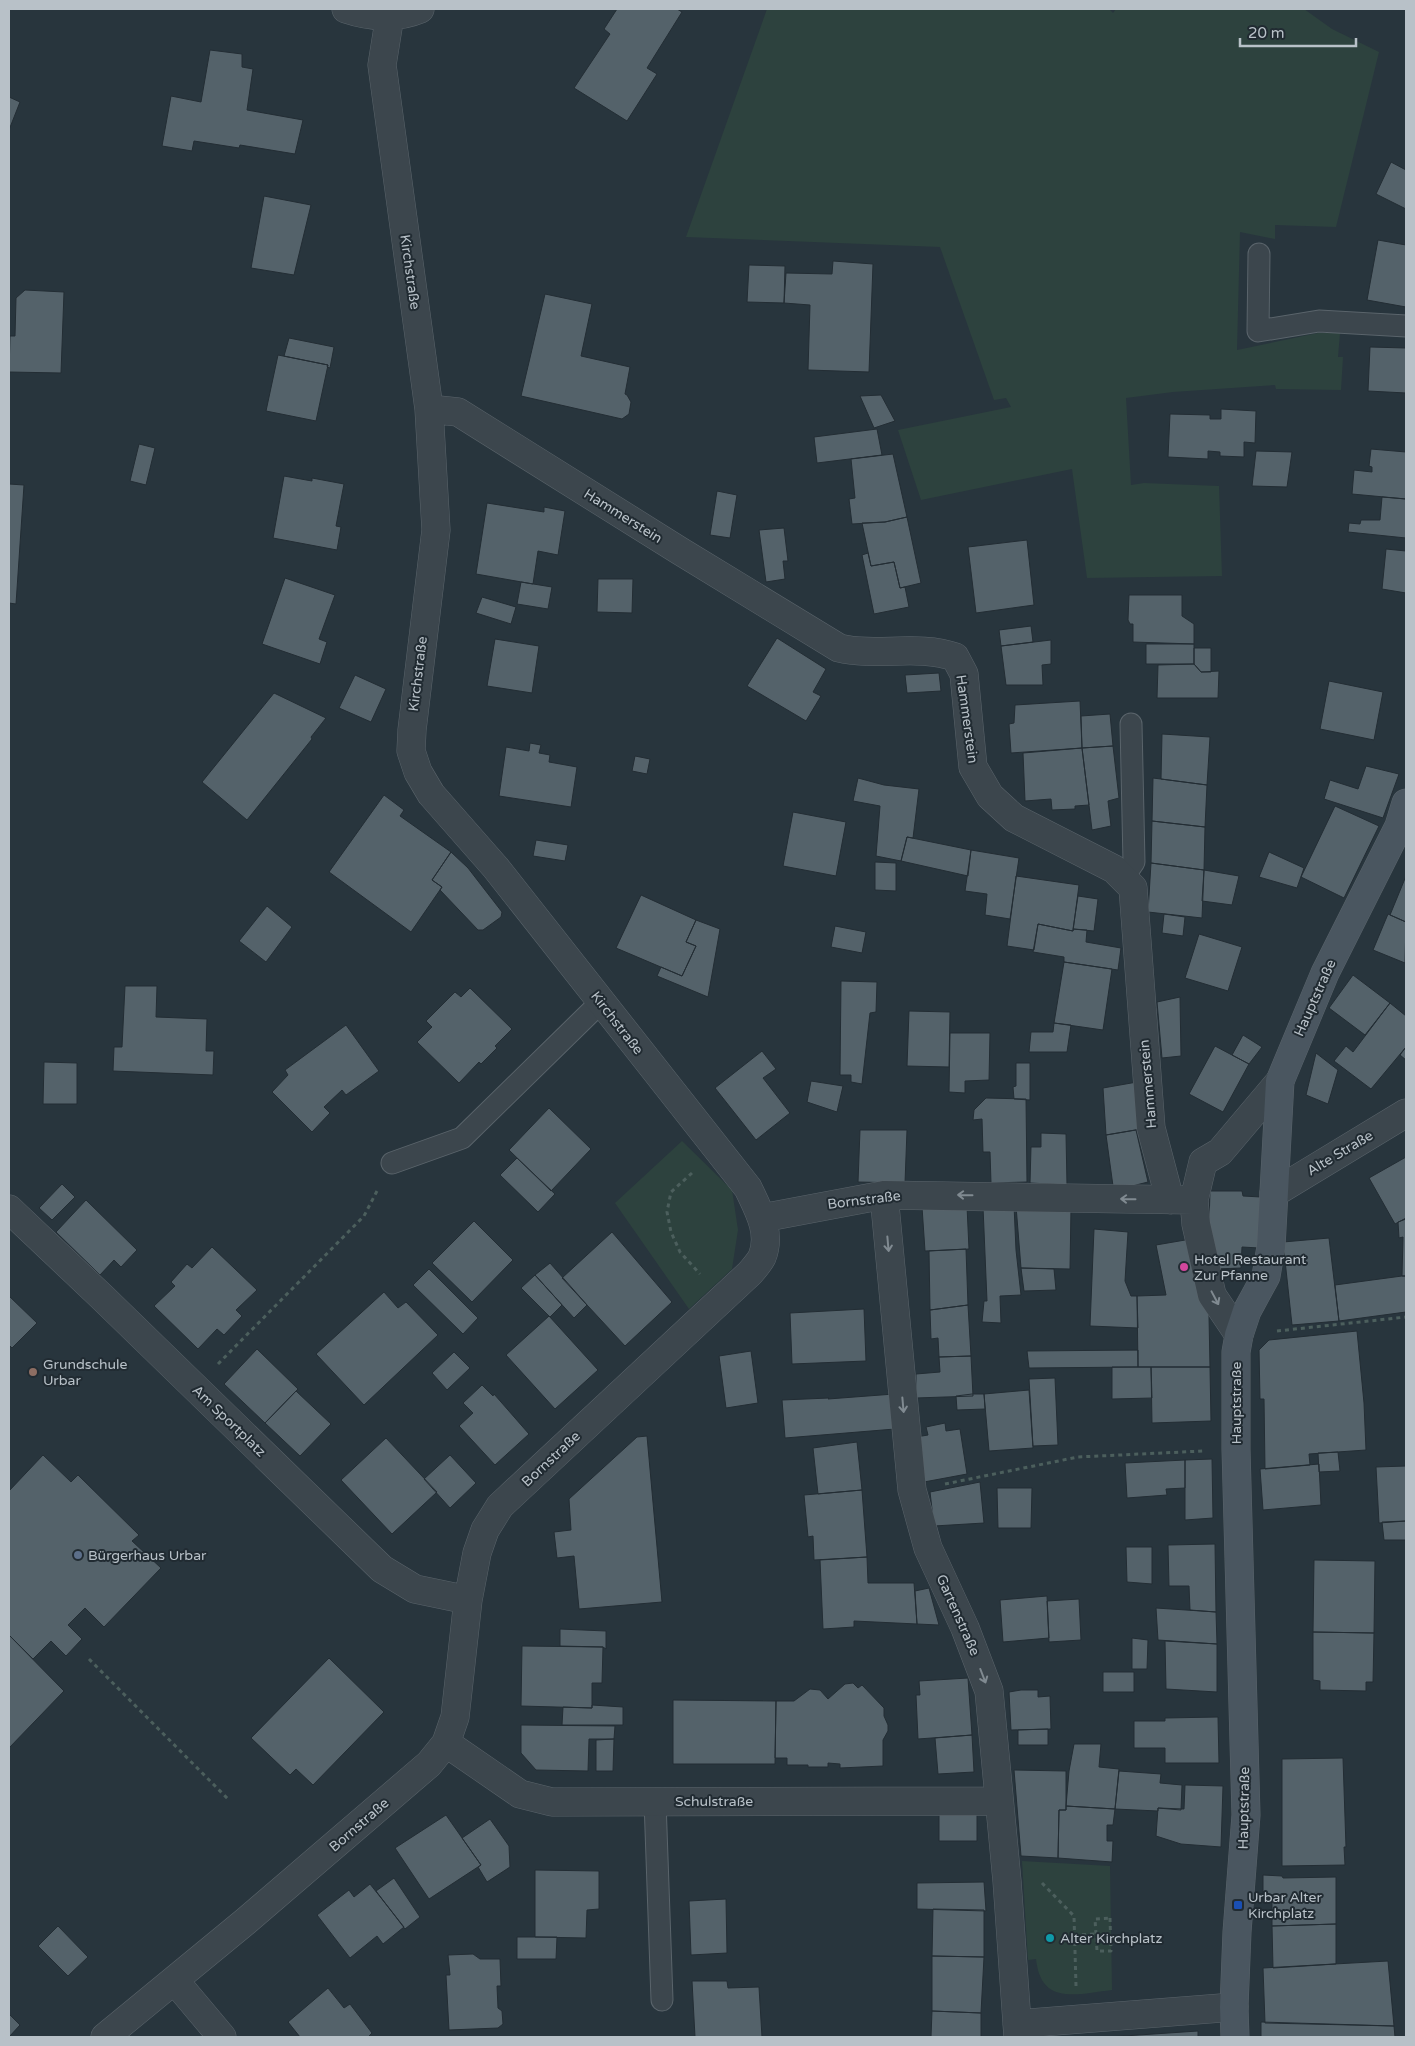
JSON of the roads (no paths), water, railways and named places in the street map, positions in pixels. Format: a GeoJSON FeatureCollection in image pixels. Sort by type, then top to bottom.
{"type":"FeatureCollection","features":[{"type":"Feature","properties":{"kind":"street"},"geometry":{"type":"LineString","coordinates":[[346,9],[366,16],[391,12],[411,12],[420,9]]}},
{"type":"Feature","properties":{"kind":"street","name":"Kirchstraße"},"geometry":{"type":"LineString","coordinates":[[391,12],[382,65],[429,409],[436,530],[412,730],[412,751],[418,772],[431,794],[496,868],[719,1150],[748,1188],[762,1218]]}},
{"type":"Feature","properties":{"kind":"street","name":"Hammerstein"},"geometry":{"type":"LineString","coordinates":[[429,409],[458,412],[839,648],[856,652],[938,651],[955,657],[964,674],[973,767],[990,796],[1014,818],[1114,869],[1133,888],[1151,1128],[1182,1200]]}},
{"type":"Feature","properties":{"kind":"street","name":"Hauptstraße"},"geometry":{"type":"LineString","coordinates":[[1235,2037],[1234,2008],[1238,1905],[1246,1816],[1236,1449],[1236,1352],[1239,1335],[1247,1311],[1258,1294],[1266,1276],[1271,1247],[1280,1081],[1325,973],[1399,826],[1406,804]]}},
{"type":"Feature","properties":{"kind":"street"},"geometry":{"type":"LineString","coordinates":[[1239,1335],[1212,1295],[1196,1224],[1182,1200],[1203,1162],[1220,1152],[1280,1081]]}},
{"type":"Feature","properties":{"kind":"street","name":"Alte Straße"},"geometry":{"type":"LineString","coordinates":[[1274,1193],[1406,1113]]}},
{"type":"Feature","properties":{"kind":"street","name":"Bornstraße"},"geometry":{"type":"LineString","coordinates":[[105,2037],[175,1981],[429,1764],[446,1743],[455,1718],[468,1600],[477,1553],[485,1530],[500,1506],[750,1274],[762,1257],[766,1240],[762,1218],[884,1195],[1182,1200]]}},
{"type":"Feature","properties":{"kind":"street","name":"Gartenstraße"},"geometry":{"type":"LineString","coordinates":[[884,1195],[912,1490],[928,1548],[965,1628],[989,1691],[1007,1882],[1018,2030]]}},
{"type":"Feature","properties":{"kind":"street","name":"Am Sportplatz"},"geometry":{"type":"LineString","coordinates":[[9,1209],[382,1569],[415,1590],[468,1600]]}},
{"type":"Feature","properties":{"kind":"street","name":"Schulstraße"},"geometry":{"type":"LineString","coordinates":[[446,1743],[520,1794],[552,1802],[998,1801]]}},
{"type":"Feature","properties":{"kind":"street"},"geometry":{"type":"LineString","coordinates":[[175,1981],[222,2037]]}},
{"type":"Feature","properties":{"kind":"street"},"geometry":{"type":"LineString","coordinates":[[1018,2030],[1077,2019],[1234,2008]]}},
{"type":"Feature","properties":{"kind":"lane"},"geometry":{"type":"LineString","coordinates":[[1259,254],[1258,331],[1320,321],[1406,326]]}},
{"type":"Feature","properties":{"kind":"lane"},"geometry":{"type":"LineString","coordinates":[[1123,878],[1134,862],[1131,724]]}},
{"type":"Feature","properties":{"kind":"lane"},"geometry":{"type":"LineString","coordinates":[[392,1163],[462,1138],[601,1002]]}},
{"type":"Feature","properties":{"kind":"lane"},"geometry":{"type":"LineString","coordinates":[[654,1801],[662,2000]]}},
{"type":"Feature","properties":{"kind":"place","name":"Hotel Restaurant Zur Pfanne"},"geometry":{"type":"Point","coordinates":[1184,1267]}},
{"type":"Feature","properties":{"kind":"place","name":"Grundschule Urbar"},"geometry":{"type":"Point","coordinates":[33,1372]}},
{"type":"Feature","properties":{"kind":"place","name":"Bürgerhaus Urbar"},"geometry":{"type":"Point","coordinates":[78,1555]}},
{"type":"Feature","properties":{"kind":"place","name":"Urbar Alter Kirchplatz"},"geometry":{"type":"Point","coordinates":[1238,1905]}},
{"type":"Feature","properties":{"kind":"place","name":"Alter Kirchplatz"},"geometry":{"type":"Point","coordinates":[1050,1938]}}]}
